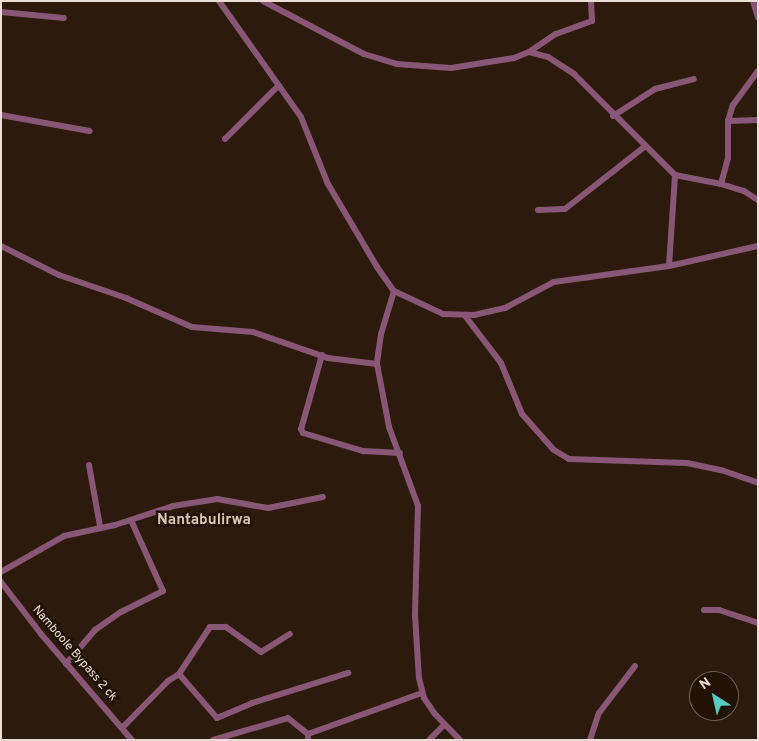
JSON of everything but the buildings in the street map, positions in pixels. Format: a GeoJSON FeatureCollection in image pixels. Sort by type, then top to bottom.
{"type":"FeatureCollection","features":[{"type":"Feature","properties":{"kind":"street"},"geometry":{"type":"LineString","coordinates":[[219,1],[301,117],[347,220],[394,291],[443,314],[466,317],[505,308],[554,282],[669,266],[758,246]]}},
{"type":"Feature","properties":{"kind":"street"},"geometry":{"type":"LineString","coordinates":[[263,1],[364,54],[397,64],[451,68],[514,58],[529,52],[556,34],[592,21],[590,1]]}},
{"type":"Feature","properties":{"kind":"street"},"geometry":{"type":"LineString","coordinates":[[753,1],[758,16]]}},
{"type":"Feature","properties":{"kind":"street"},"geometry":{"type":"LineString","coordinates":[[1,12],[64,18]]}},
{"type":"Feature","properties":{"kind":"street"},"geometry":{"type":"LineString","coordinates":[[529,52],[548,57],[574,74],[613,116],[675,175],[721,184],[744,191],[758,200]]}},
{"type":"Feature","properties":{"kind":"street"},"geometry":{"type":"LineString","coordinates":[[721,184],[728,158],[728,121],[736,98],[758,71]]}},
{"type":"Feature","properties":{"kind":"street"},"geometry":{"type":"LineString","coordinates":[[613,116],[655,89],[694,79]]}},
{"type":"Feature","properties":{"kind":"street"},"geometry":{"type":"LineString","coordinates":[[225,139],[279,85]]}},
{"type":"Feature","properties":{"kind":"street"},"geometry":{"type":"LineString","coordinates":[[1,114],[90,131]]}},
{"type":"Feature","properties":{"kind":"street"},"geometry":{"type":"LineString","coordinates":[[728,121],[758,120]]}},
{"type":"Feature","properties":{"kind":"street"},"geometry":{"type":"LineString","coordinates":[[538,210],[565,209],[644,147]]}},
{"type":"Feature","properties":{"kind":"street"},"geometry":{"type":"LineString","coordinates":[[669,266],[675,175]]}},
{"type":"Feature","properties":{"kind":"street"},"geometry":{"type":"LineString","coordinates":[[1,246],[60,275],[126,298],[192,327],[253,332],[348,362],[377,364]]}},
{"type":"Feature","properties":{"kind":"street"},"geometry":{"type":"LineString","coordinates":[[394,291],[381,334],[377,364],[389,426],[418,506],[415,650],[422,693],[444,725],[460,740]]}},
{"type":"Feature","properties":{"kind":"street"},"geometry":{"type":"LineString","coordinates":[[466,317],[501,363],[522,414],[554,450],[569,459],[687,463],[721,470],[758,483]]}},
{"type":"Feature","properties":{"kind":"street"},"geometry":{"type":"LineString","coordinates":[[322,355],[301,429],[303,433],[363,451],[400,453]]}},
{"type":"Feature","properties":{"kind":"street"},"geometry":{"type":"LineString","coordinates":[[89,465],[100,526]]}},
{"type":"Feature","properties":{"kind":"street"},"geometry":{"type":"LineString","coordinates":[[1,572],[64,536],[131,520],[199,500],[217,499],[268,508],[324,498]]}},
{"type":"Feature","properties":{"kind":"street"},"geometry":{"type":"LineString","coordinates":[[66,664],[102,626],[121,612],[163,591],[131,520]]}},
{"type":"Feature","properties":{"kind":"street","name":"Namboole Bypass 2 ck"},"geometry":{"type":"LineString","coordinates":[[1,582],[66,664],[124,727],[132,740]]}},
{"type":"Feature","properties":{"kind":"street"},"geometry":{"type":"LineString","coordinates":[[704,610],[718,610],[758,623]]}},
{"type":"Feature","properties":{"kind":"street"},"geometry":{"type":"LineString","coordinates":[[124,727],[168,681],[179,674],[206,632],[214,625],[226,627],[261,652],[290,634]]}},
{"type":"Feature","properties":{"kind":"street"},"geometry":{"type":"LineString","coordinates":[[590,740],[599,713],[635,666]]}},
{"type":"Feature","properties":{"kind":"street"},"geometry":{"type":"LineString","coordinates":[[179,674],[216,718],[252,703],[348,673]]}},
{"type":"Feature","properties":{"kind":"street"},"geometry":{"type":"LineString","coordinates":[[213,740],[288,718],[308,737],[422,693]]}},
{"type":"Feature","properties":{"kind":"street"},"geometry":{"type":"LineString","coordinates":[[429,740],[444,725]]}},
{"type":"Feature","properties":{"kind":"district","name":"Nantabulirwa"},"geometry":{"type":"Point","coordinates":[204,521]}}]}
